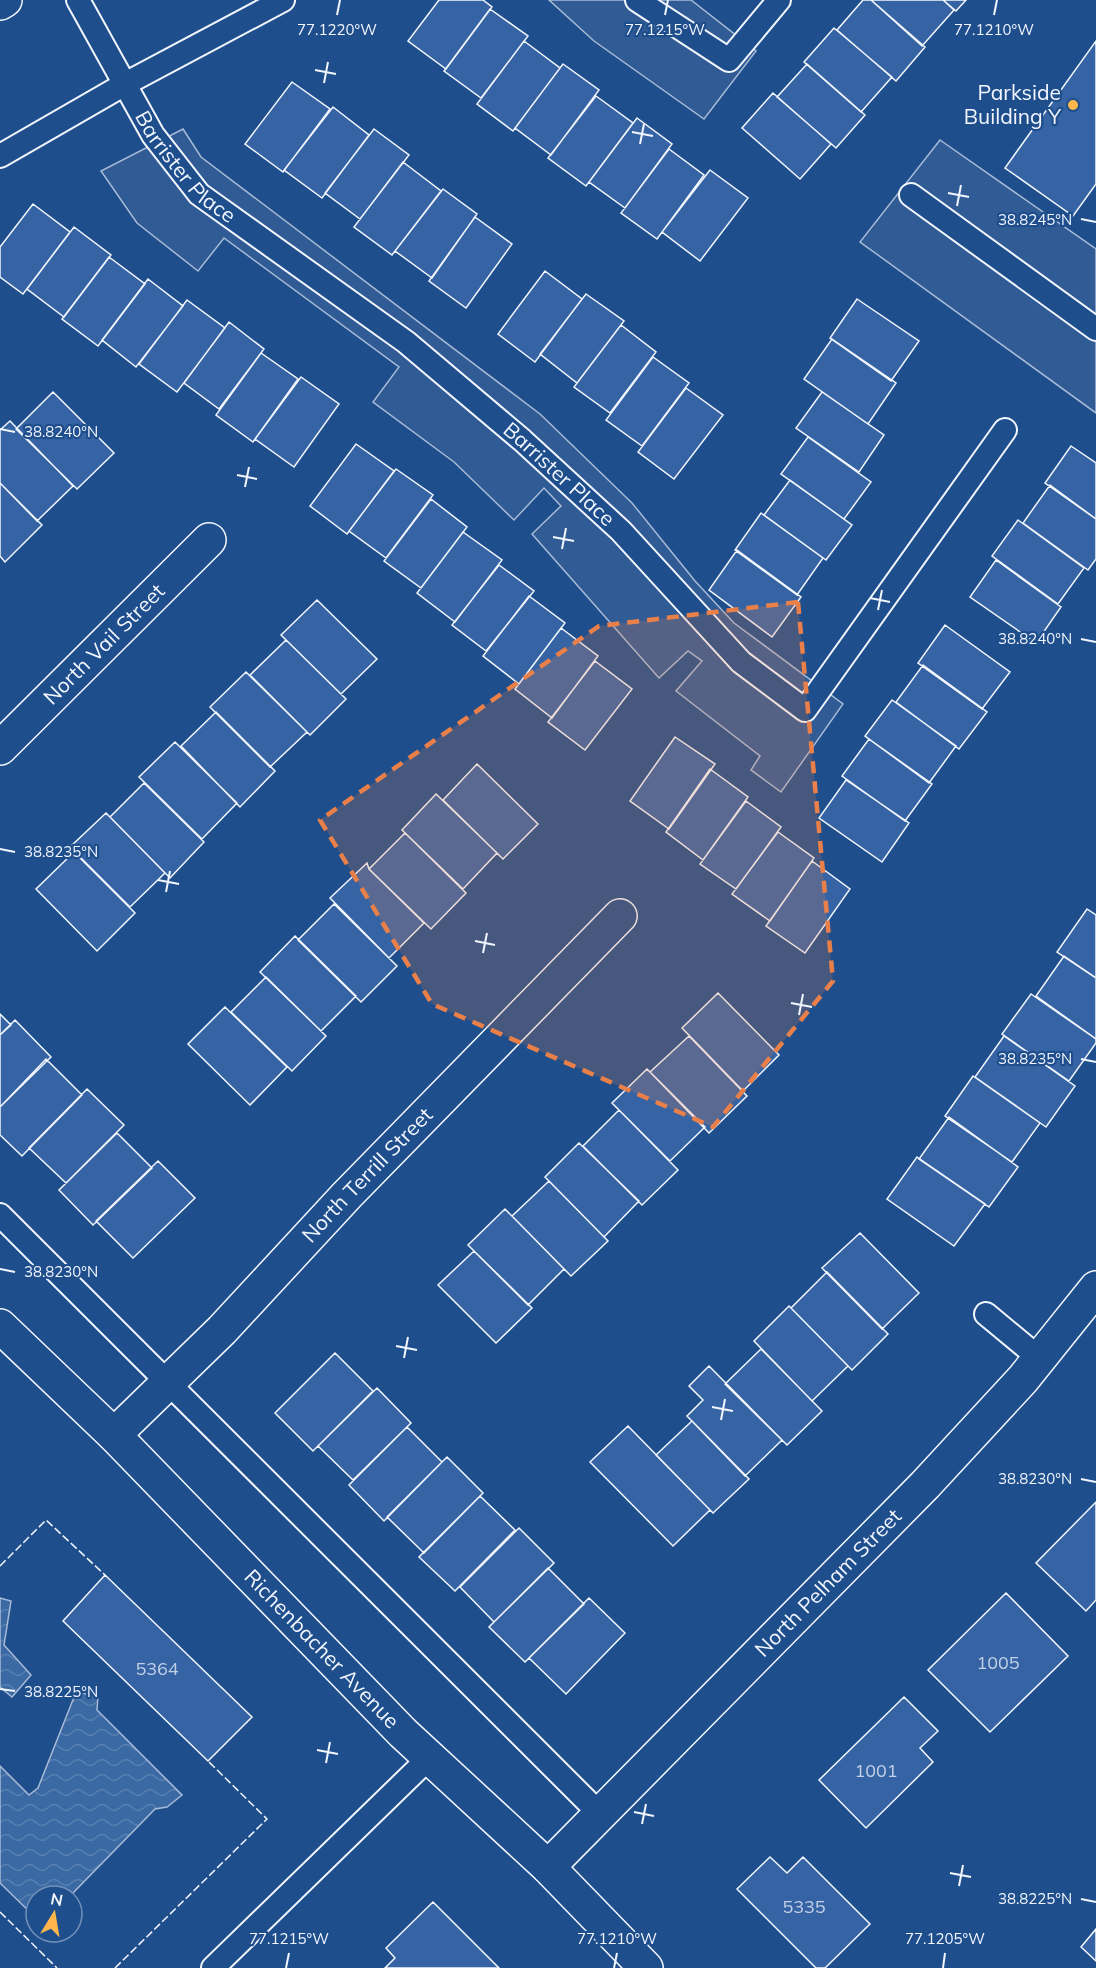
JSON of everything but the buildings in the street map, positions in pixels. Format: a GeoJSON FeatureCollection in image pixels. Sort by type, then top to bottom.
{"type":"FeatureCollection","features":[{"type":"Feature","properties":{"kind":"street"},"geometry":{"type":"LineString","coordinates":[[0,3],[5,0]]}},
{"type":"Feature","properties":{"kind":"street","name":"North Vail Street"},"geometry":{"type":"LineString","coordinates":[[0,748],[208,540]]}},
{"type":"Feature","properties":{"kind":"street","name":"North Terrill Street"},"geometry":{"type":"LineString","coordinates":[[114,1434],[222,1329],[347,1195],[620,916]]}},
{"type":"Feature","properties":{"kind":"street","name":"North Pelham Street"},"geometry":{"type":"LineString","coordinates":[[548,1867],[925,1485],[1040,1358],[1096,1288]]}},
{"type":"Feature","properties":{"kind":"street","name":"Richenbacher Avenue"},"geometry":{"type":"LineString","coordinates":[[0,1326],[15,1351],[114,1434],[403,1732],[548,1867],[646,1968]]}},
{"type":"Feature","properties":{"kind":"lane","name":"Barrister Place"},"geometry":{"type":"LineString","coordinates":[[78,0],[153,135],[199,194],[406,342],[522,440],[621,531],[741,662],[805,710],[1005,430]]}},
{"type":"Feature","properties":{"kind":"lane"},"geometry":{"type":"LineString","coordinates":[[0,156],[125,84],[283,0]]}},
{"type":"Feature","properties":{"kind":"lane"},"geometry":{"type":"LineString","coordinates":[[637,0],[729,60],[779,0]]}},
{"type":"Feature","properties":{"kind":"lane"},"geometry":{"type":"LineString","coordinates":[[911,195],[1096,329]]}},
{"type":"Feature","properties":{"kind":"lane"},"geometry":{"type":"LineString","coordinates":[[0,1215],[600,1814]]}},
{"type":"Feature","properties":{"kind":"lane"},"geometry":{"type":"LineString","coordinates":[[986,1314],[1040,1358]]}},
{"type":"Feature","properties":{"kind":"lane"},"geometry":{"type":"LineString","coordinates":[[213,1968],[430,1757]]}},
{"type":"Feature","properties":{"kind":"highlighted area"},"geometry":{"type":"Polygon","coordinates":[[[798,602],[833,981],[713,1127],[432,1004],[320,820],[599,626],[798,602]]]}},
{"type":"Feature","properties":{"kind":"shaded area"},"geometry":{"type":"Polygon","coordinates":[[[549,0],[691,0],[756,51],[704,119],[594,41],[549,0]]]}},
{"type":"Feature","properties":{"kind":"shaded area"},"geometry":{"type":"Polygon","coordinates":[[[183,129],[201,157],[540,414],[632,503],[695,581],[734,623],[843,704],[781,792],[751,770],[760,756],[676,691],[702,661],[688,651],[659,678],[532,534],[561,506],[544,488],[514,520],[454,462],[373,402],[399,367],[224,238],[198,271],[137,223],[101,171],[183,129]]]}},
{"type":"Feature","properties":{"kind":"shaded area"},"geometry":{"type":"Polygon","coordinates":[[[940,140],[1096,249],[1096,413],[860,242],[940,140]]]}},
{"type":"Feature","properties":{"kind":"water"},"geometry":{"type":"Polygon","coordinates":[[[0,1598],[11,1601],[4,1645],[31,1675],[12,1697],[0,1687],[0,1598]]]}},
{"type":"Feature","properties":{"kind":"water"},"geometry":{"type":"Polygon","coordinates":[[[76,1692],[98,1696],[97,1710],[182,1795],[167,1807],[155,1809],[82,1884],[24,1884],[24,1906],[0,1883],[0,1766],[29,1795],[38,1788],[76,1692]]]}},
{"type":"Feature","properties":{"kind":"fence"},"geometry":{"type":"LineString","coordinates":[[0,1566],[46,1520],[105,1575]]}},
{"type":"Feature","properties":{"kind":"fence"},"geometry":{"type":"LineString","coordinates":[[115,1968],[267,1819],[208,1761]]}},
{"type":"Feature","properties":{"kind":"fence"},"geometry":{"type":"LineString","coordinates":[[0,1912],[57,1968]]}},
{"type":"Feature","properties":{"kind":"place","name":"Parkside Building Y"},"geometry":{"type":"Point","coordinates":[1073,105]}}]}
